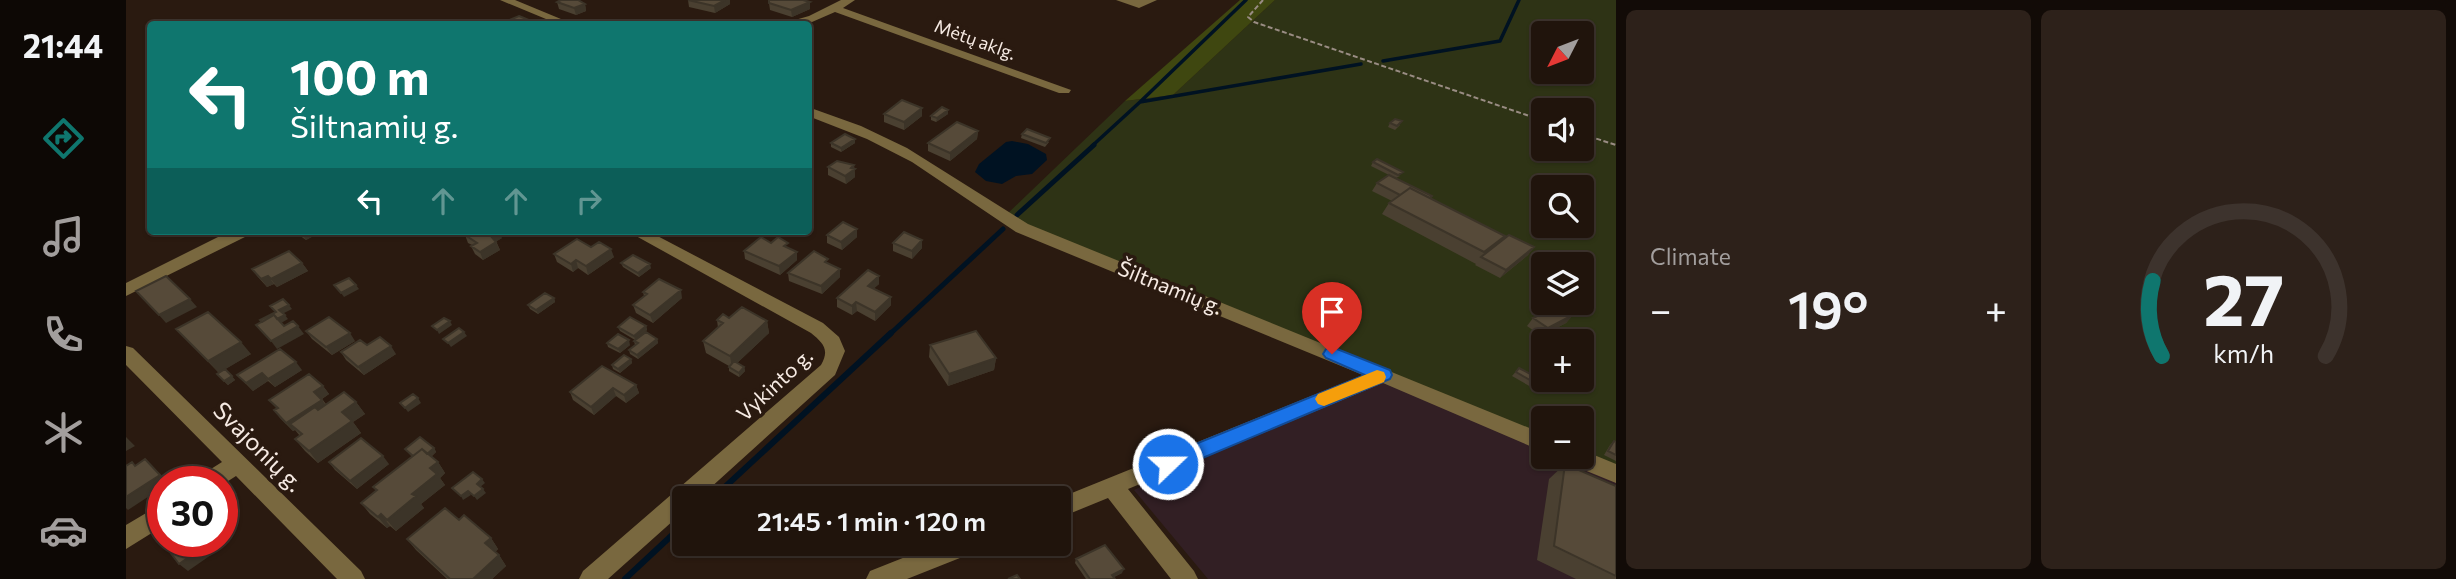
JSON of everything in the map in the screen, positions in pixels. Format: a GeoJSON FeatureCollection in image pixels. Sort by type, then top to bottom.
{"type":"FeatureCollection","features":[{"type":"Feature","properties":{"kind":"street"},"geometry":{"type":"LineString","coordinates":[[505,0],[559,21]]}},
{"type":"Feature","properties":{"kind":"street"},"geometry":{"type":"LineString","coordinates":[[803,21],[813,19],[850,0]]}},
{"type":"Feature","properties":{"kind":"street"},"geometry":{"type":"LineString","coordinates":[[1121,0],[1139,5],[1152,0]]}},
{"type":"Feature","properties":{"kind":"street","name":"Mėtų aklg."},"geometry":{"type":"LineString","coordinates":[[834,8],[1064,90]]}},
{"type":"Feature","properties":{"kind":"street","name":"Šiltnamių g."},"geometry":{"type":"LineString","coordinates":[[812,113],[884,141],[933,169],[1003,218],[1022,228],[1531,438]]}},
{"type":"Feature","properties":{"kind":"street"},"geometry":{"type":"LineString","coordinates":[[126,290],[235,235]]}},
{"type":"Feature","properties":{"kind":"street","name":"Vykinto g."},"geometry":{"type":"LineString","coordinates":[[591,579],[828,370],[836,358],[836,347],[831,338],[817,328],[643,235]]}},
{"type":"Feature","properties":{"kind":"street","name":"Svajonių g."},"geometry":{"type":"LineString","coordinates":[[126,353],[353,579]]}},
{"type":"Feature","properties":{"kind":"street"},"geometry":{"type":"LineString","coordinates":[[1071,503],[1383,375]]}},
{"type":"Feature","properties":{"kind":"street"},"geometry":{"type":"LineString","coordinates":[[1594,465],[1616,474]]}},
{"type":"Feature","properties":{"kind":"street"},"geometry":{"type":"LineString","coordinates":[[1113,487],[1186,579]]}},
{"type":"Feature","properties":{"kind":"street"},"geometry":{"type":"LineString","coordinates":[[126,538],[147,524]]}},
{"type":"Feature","properties":{"kind":"street"},"geometry":{"type":"LineString","coordinates":[[878,579],[936,556]]}},
{"type":"Feature","properties":{"kind":"path"},"geometry":{"type":"LineString","coordinates":[[1263,0],[1248,17],[1254,22],[1531,117]]}},
{"type":"Feature","properties":{"kind":"path"},"geometry":{"type":"LineString","coordinates":[[1594,138],[1616,145]]}},
{"type":"Feature","properties":{"kind":"shaded area"},"geometry":{"type":"Polygon","coordinates":[[[1383,375],[1531,438],[1531,469],[1594,469],[1594,465],[1616,474],[1616,579],[1208,579],[1134,490],[1383,375]]]}},
{"type":"Feature","properties":{"kind":"green space"},"geometry":{"type":"Polygon","coordinates":[[[1240,0],[1275,0],[1173,95],[1125,101],[1240,0]]]}},
{"type":"Feature","properties":{"kind":"green space"},"geometry":{"type":"Polygon","coordinates":[[[1275,0],[1616,0],[1616,474],[1594,465],[1594,406],[1531,406],[1531,438],[1003,218],[1125,101],[1173,95],[1275,0]]]}},
{"type":"Feature","properties":{"kind":"water"},"geometry":{"type":"Polygon","coordinates":[[[1006,142],[1028,144],[1046,154],[1047,160],[1032,174],[1016,176],[1002,184],[986,181],[975,172],[979,164],[1006,142]]]}},
{"type":"Feature","properties":{"kind":"building"},"geometry":{"type":"Polygon","coordinates":[[[578,0],[585,4],[574,8],[557,2],[578,0]]]}},
{"type":"Feature","properties":{"kind":"building"},"geometry":{"type":"Polygon","coordinates":[[[688,0],[725,0],[714,6],[688,0]]]}},
{"type":"Feature","properties":{"kind":"building"},"geometry":{"type":"Polygon","coordinates":[[[769,0],[810,2],[791,10],[769,3],[769,0]]]}},
{"type":"Feature","properties":{"kind":"building"},"geometry":{"type":"Polygon","coordinates":[[[519,16],[529,20],[527,21],[507,21],[519,16]]]}},
{"type":"Feature","properties":{"kind":"building"},"geometry":{"type":"Polygon","coordinates":[[[902,100],[922,108],[904,122],[884,114],[902,100]]]}},
{"type":"Feature","properties":{"kind":"building"},"geometry":{"type":"Polygon","coordinates":[[[942,107],[948,110],[937,118],[931,116],[942,107]]]}},
{"type":"Feature","properties":{"kind":"building"},"geometry":{"type":"Polygon","coordinates":[[[1395,119],[1402,121],[1397,126],[1390,123],[1395,119]]]}},
{"type":"Feature","properties":{"kind":"building"},"geometry":{"type":"Polygon","coordinates":[[[957,122],[978,131],[950,153],[928,143],[957,122]]]}},
{"type":"Feature","properties":{"kind":"building"},"geometry":{"type":"Polygon","coordinates":[[[1027,129],[1050,138],[1046,143],[1022,134],[1027,129]]]}},
{"type":"Feature","properties":{"kind":"building"},"geometry":{"type":"Polygon","coordinates":[[[845,134],[855,139],[841,148],[831,143],[845,134]]]}},
{"type":"Feature","properties":{"kind":"building"},"geometry":{"type":"Polygon","coordinates":[[[1377,159],[1403,172],[1398,175],[1373,162],[1377,159]]]}},
{"type":"Feature","properties":{"kind":"building"},"geometry":{"type":"Polygon","coordinates":[[[837,161],[854,165],[851,168],[855,169],[845,176],[828,167],[837,161]]]}},
{"type":"Feature","properties":{"kind":"building"},"geometry":{"type":"Polygon","coordinates":[[[1389,175],[1432,196],[1430,198],[1410,188],[1400,195],[1377,183],[1389,175]]]}},
{"type":"Feature","properties":{"kind":"building"},"geometry":{"type":"Polygon","coordinates":[[[1410,188],[1505,236],[1484,252],[1389,203],[1410,188]]]}},
{"type":"Feature","properties":{"kind":"building"},"geometry":{"type":"Polygon","coordinates":[[[843,222],[857,229],[841,242],[827,235],[843,222]]]}},
{"type":"Feature","properties":{"kind":"building"},"geometry":{"type":"Polygon","coordinates":[[[904,232],[922,240],[912,251],[893,243],[904,232]]]}},
{"type":"Feature","properties":{"kind":"building"},"geometry":{"type":"Polygon","coordinates":[[[465,235],[490,235],[496,242],[480,252],[471,246],[477,243],[465,235]]]}},
{"type":"Feature","properties":{"kind":"building"},"geometry":{"type":"Polygon","coordinates":[[[1509,235],[1534,247],[1506,270],[1481,257],[1509,235]]]}},
{"type":"Feature","properties":{"kind":"building"},"geometry":{"type":"Polygon","coordinates":[[[761,237],[771,243],[778,237],[788,243],[784,246],[797,252],[779,266],[744,251],[761,237]]]}},
{"type":"Feature","properties":{"kind":"building"},"geometry":{"type":"Polygon","coordinates":[[[577,239],[591,247],[599,242],[611,249],[586,266],[576,260],[571,264],[554,254],[577,239]]]}},
{"type":"Feature","properties":{"kind":"building"},"geometry":{"type":"Polygon","coordinates":[[[289,251],[302,263],[271,279],[268,276],[261,279],[252,269],[289,251]]]}},
{"type":"Feature","properties":{"kind":"building"},"geometry":{"type":"Polygon","coordinates":[[[814,251],[828,259],[825,262],[840,269],[821,286],[788,273],[814,251]]]}},
{"type":"Feature","properties":{"kind":"building"},"geometry":{"type":"Polygon","coordinates":[[[633,255],[650,264],[638,273],[621,263],[633,255]]]}},
{"type":"Feature","properties":{"kind":"building"},"geometry":{"type":"Polygon","coordinates":[[[868,270],[879,276],[868,286],[891,297],[875,312],[856,302],[852,306],[837,298],[868,270]]]}},
{"type":"Feature","properties":{"kind":"building"},"geometry":{"type":"Polygon","coordinates":[[[166,276],[190,299],[159,315],[136,291],[166,276]]]}},
{"type":"Feature","properties":{"kind":"building"},"geometry":{"type":"Polygon","coordinates":[[[349,278],[356,285],[341,293],[334,285],[349,278]]]}},
{"type":"Feature","properties":{"kind":"building"},"geometry":{"type":"Polygon","coordinates":[[[659,279],[681,290],[650,315],[633,305],[647,294],[643,292],[659,279]]]}},
{"type":"Feature","properties":{"kind":"building"},"geometry":{"type":"Polygon","coordinates":[[[545,293],[554,298],[536,310],[528,305],[545,293]]]}},
{"type":"Feature","properties":{"kind":"building"},"geometry":{"type":"Polygon","coordinates":[[[283,299],[289,305],[279,310],[285,315],[277,319],[274,315],[262,322],[260,320],[276,312],[270,306],[283,299]]]}},
{"type":"Feature","properties":{"kind":"building"},"geometry":{"type":"Polygon","coordinates":[[[742,307],[767,321],[730,356],[703,341],[723,323],[717,320],[723,314],[729,318],[742,307]]]}},
{"type":"Feature","properties":{"kind":"building"},"geometry":{"type":"Polygon","coordinates":[[[208,312],[241,342],[208,361],[176,329],[208,312]]]}},
{"type":"Feature","properties":{"kind":"building"},"geometry":{"type":"Polygon","coordinates":[[[274,315],[284,326],[293,321],[298,326],[271,341],[256,325],[274,315]]]}},
{"type":"Feature","properties":{"kind":"building"},"geometry":{"type":"Polygon","coordinates":[[[1539,315],[1573,315],[1548,328],[1533,318],[1539,315]]]}},
{"type":"Feature","properties":{"kind":"building"},"geometry":{"type":"Polygon","coordinates":[[[329,317],[350,333],[326,347],[306,331],[329,317]]]}},
{"type":"Feature","properties":{"kind":"building"},"geometry":{"type":"Polygon","coordinates":[[[630,317],[646,326],[634,336],[618,327],[630,317]]]}},
{"type":"Feature","properties":{"kind":"building"},"geometry":{"type":"Polygon","coordinates":[[[444,318],[450,321],[437,330],[432,326],[444,318]]]}},
{"type":"Feature","properties":{"kind":"building"},"geometry":{"type":"Polygon","coordinates":[[[459,328],[464,332],[448,343],[443,339],[459,328]]]}},
{"type":"Feature","properties":{"kind":"building"},"geometry":{"type":"Polygon","coordinates":[[[976,331],[996,358],[949,374],[930,345],[976,331]]]}},
{"type":"Feature","properties":{"kind":"building"},"geometry":{"type":"Polygon","coordinates":[[[646,332],[657,339],[637,355],[629,350],[638,343],[634,341],[646,332]]]}},
{"type":"Feature","properties":{"kind":"building"},"geometry":{"type":"Polygon","coordinates":[[[618,334],[629,340],[618,349],[607,343],[618,334]]]}},
{"type":"Feature","properties":{"kind":"building"},"geometry":{"type":"Polygon","coordinates":[[[380,337],[391,346],[358,367],[341,352],[360,340],[367,345],[380,337]]]}},
{"type":"Feature","properties":{"kind":"building"},"geometry":{"type":"Polygon","coordinates":[[[280,349],[296,362],[268,379],[262,373],[246,383],[237,375],[280,349]]]}},
{"type":"Feature","properties":{"kind":"building"},"geometry":{"type":"Polygon","coordinates":[[[624,355],[631,359],[618,369],[612,365],[624,355]]]}},
{"type":"Feature","properties":{"kind":"building"},"geometry":{"type":"Polygon","coordinates":[[[734,361],[744,367],[739,373],[729,367],[734,361]]]}},
{"type":"Feature","properties":{"kind":"building"},"geometry":{"type":"Polygon","coordinates":[[[602,366],[636,385],[624,395],[613,388],[591,407],[570,392],[602,366]]]}},
{"type":"Feature","properties":{"kind":"building"},"geometry":{"type":"Polygon","coordinates":[[[1519,368],[1531,374],[1531,381],[1516,372],[1519,368]]]}},
{"type":"Feature","properties":{"kind":"building"},"geometry":{"type":"Polygon","coordinates":[[[225,369],[232,376],[224,381],[217,374],[225,369]]]}},
{"type":"Feature","properties":{"kind":"building"},"geometry":{"type":"Polygon","coordinates":[[[309,374],[323,386],[314,392],[322,400],[286,423],[274,410],[278,408],[269,400],[309,374]]]}},
{"type":"Feature","properties":{"kind":"building"},"geometry":{"type":"Polygon","coordinates":[[[344,392],[356,402],[342,412],[352,421],[309,451],[295,439],[302,434],[290,424],[315,407],[318,410],[344,392]]]}},
{"type":"Feature","properties":{"kind":"building"},"geometry":{"type":"Polygon","coordinates":[[[413,394],[418,398],[405,408],[400,403],[413,394]]]}},
{"type":"Feature","properties":{"kind":"building"},"geometry":{"type":"Polygon","coordinates":[[[420,437],[434,448],[427,454],[422,449],[413,456],[405,449],[420,437]]]}},
{"type":"Feature","properties":{"kind":"building"},"geometry":{"type":"Polygon","coordinates":[[[361,438],[383,456],[350,481],[329,462],[361,438]]]}},
{"type":"Feature","properties":{"kind":"building"},"geometry":{"type":"Polygon","coordinates":[[[1614,441],[1616,442],[1616,455],[1608,451],[1614,441]]]}},
{"type":"Feature","properties":{"kind":"building"},"geometry":{"type":"Polygon","coordinates":[[[422,449],[438,462],[430,468],[437,474],[412,494],[416,496],[387,520],[381,514],[378,517],[361,503],[377,490],[373,487],[422,449]]]}},
{"type":"Feature","properties":{"kind":"building"},"geometry":{"type":"Polygon","coordinates":[[[145,459],[152,466],[147,466],[147,483],[126,497],[126,466],[132,462],[135,466],[145,459]]]}},
{"type":"Feature","properties":{"kind":"building"},"geometry":{"type":"Polygon","coordinates":[[[1564,469],[1577,469],[1616,486],[1616,576],[1554,546],[1564,469]]]}},
{"type":"Feature","properties":{"kind":"building"},"geometry":{"type":"Polygon","coordinates":[[[473,472],[482,479],[477,484],[483,489],[474,496],[468,491],[461,496],[452,488],[473,472]]]}},
{"type":"Feature","properties":{"kind":"building"},"geometry":{"type":"Polygon","coordinates":[[[445,508],[459,520],[464,515],[491,538],[485,543],[499,555],[473,579],[450,579],[407,539],[445,508]]]}},
{"type":"Feature","properties":{"kind":"building"},"geometry":{"type":"Polygon","coordinates":[[[1105,545],[1124,569],[1112,575],[1115,579],[1090,579],[1076,559],[1105,545]]]}},
{"type":"Feature","properties":{"kind":"building"},"geometry":{"type":"Polygon","coordinates":[[[174,557],[189,557],[179,564],[174,557]]]}},
{"type":"Feature","properties":{"kind":"waterway"},"geometry":{"type":"LineString","coordinates":[[1140,102],[1246,0]]}},
{"type":"Feature","properties":{"kind":"waterway"},"geometry":{"type":"LineString","coordinates":[[1383,61],[1500,41],[1519,0]]}},
{"type":"Feature","properties":{"kind":"waterway"},"geometry":{"type":"LineString","coordinates":[[1140,102],[1361,64]]}},
{"type":"Feature","properties":{"kind":"waterway"},"geometry":{"type":"LineString","coordinates":[[1092,146],[1140,102]]}},
{"type":"Feature","properties":{"kind":"waterway"},"geometry":{"type":"LineString","coordinates":[[1017,215],[1094,145]]}},
{"type":"Feature","properties":{"kind":"waterway"},"geometry":{"type":"LineString","coordinates":[[889,335],[1003,229]]}},
{"type":"Feature","properties":{"kind":"waterway"},"geometry":{"type":"LineString","coordinates":[[726,486],[891,333]]}},
{"type":"Feature","properties":{"kind":"waterway"},"geometry":{"type":"LineString","coordinates":[[625,579],[672,535]]}},
{"type":"Feature","properties":{"kind":"slow traffic"},"geometry":{"type":"LineString","coordinates":[[1324,399],[1377,377]]}},
{"type":"Feature","properties":{"kind":"route"},"geometry":{"type":"LineString","coordinates":[[1168,464],[1383,375],[1332,354]]}}]}
